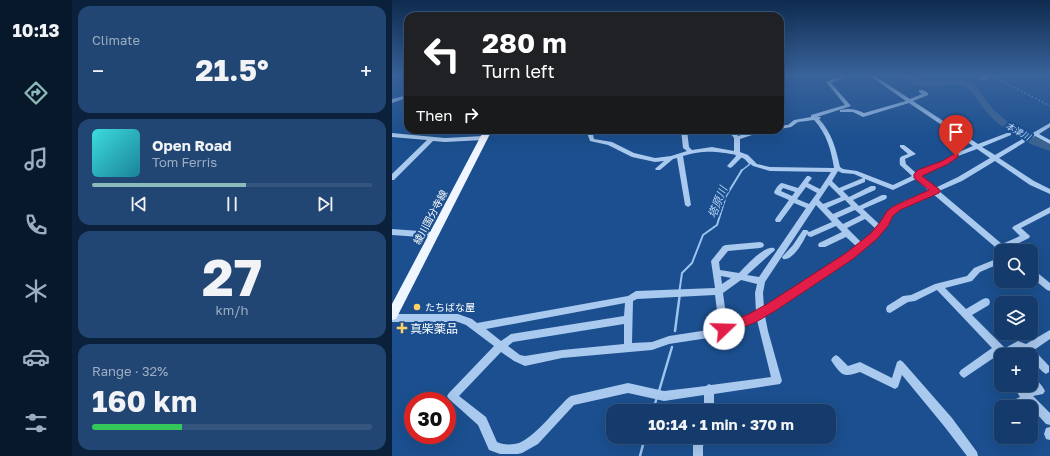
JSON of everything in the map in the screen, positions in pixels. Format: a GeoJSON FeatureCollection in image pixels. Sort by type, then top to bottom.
{"type":"FeatureCollection","features":[{"type":"Feature","properties":{"kind":"main road","name":"綾川国分寺線"},"geometry":{"type":"LineString","coordinates":[[392,316],[396,298],[433,235],[486,134]]}},
{"type":"Feature","properties":{"kind":"street"},"geometry":{"type":"LineString","coordinates":[[392,101],[403,97]]}},
{"type":"Feature","properties":{"kind":"street"},"geometry":{"type":"LineString","coordinates":[[815,118],[813,116],[848,106],[841,97]]}},
{"type":"Feature","properties":{"kind":"street"},"geometry":{"type":"LineString","coordinates":[[904,97],[1032,183],[1050,192]]}},
{"type":"Feature","properties":{"kind":"street"},"geometry":{"type":"LineString","coordinates":[[784,127],[789,126],[796,121],[815,118],[847,109],[856,110],[863,115],[919,97]]}},
{"type":"Feature","properties":{"kind":"street"},"geometry":{"type":"LineString","coordinates":[[628,318],[510,338],[501,345],[452,396],[482,421],[493,446],[500,449],[518,449],[534,440],[571,401],[628,388],[664,396],[777,381],[760,313],[759,293],[761,281],[836,169],[833,144],[824,128],[815,118]]}},
{"type":"Feature","properties":{"kind":"street"},"geometry":{"type":"LineString","coordinates":[[392,316],[458,318],[470,322],[517,358],[525,361],[562,354],[652,346],[669,340],[708,334],[724,329],[760,313],[839,264],[861,247],[880,229],[890,213],[897,208],[960,179],[1050,125]]}},
{"type":"Feature","properties":{"kind":"street"},"geometry":{"type":"LineString","coordinates":[[392,135],[431,139],[486,134]]}},
{"type":"Feature","properties":{"kind":"street"},"geometry":{"type":"LineString","coordinates":[[590,134],[592,140],[610,143],[632,154],[655,160],[712,149],[739,155],[755,165],[770,169],[836,169],[855,172],[893,188],[917,176],[921,172],[1009,134]]}},
{"type":"Feature","properties":{"kind":"street"},"geometry":{"type":"LineString","coordinates":[[684,134],[686,148],[692,152]]}},
{"type":"Feature","properties":{"kind":"street"},"geometry":{"type":"LineString","coordinates":[[730,166],[739,155],[737,138],[734,134]]}},
{"type":"Feature","properties":{"kind":"street"},"geometry":{"type":"LineString","coordinates":[[737,138],[750,134]]}},
{"type":"Feature","properties":{"kind":"street"},"geometry":{"type":"LineString","coordinates":[[1030,138],[1050,142]]}},
{"type":"Feature","properties":{"kind":"street"},"geometry":{"type":"LineString","coordinates":[[392,178],[431,139]]}},
{"type":"Feature","properties":{"kind":"street"},"geometry":{"type":"LineString","coordinates":[[902,146],[913,154],[902,158],[903,165],[936,191],[997,244]]}},
{"type":"Feature","properties":{"kind":"street"},"geometry":{"type":"LineString","coordinates":[[680,156],[688,205]]}},
{"type":"Feature","properties":{"kind":"street"},"geometry":{"type":"LineString","coordinates":[[658,169],[671,158]]}},
{"type":"Feature","properties":{"kind":"street"},"geometry":{"type":"LineString","coordinates":[[778,220],[809,178]]}},
{"type":"Feature","properties":{"kind":"street"},"geometry":{"type":"LineString","coordinates":[[838,191],[863,180]]}},
{"type":"Feature","properties":{"kind":"street"},"geometry":{"type":"LineString","coordinates":[[828,181],[880,229]]}},
{"type":"Feature","properties":{"kind":"street"},"geometry":{"type":"LineString","coordinates":[[804,184],[821,192]]}},
{"type":"Feature","properties":{"kind":"street"},"geometry":{"type":"LineString","coordinates":[[799,191],[786,185],[782,185],[777,192],[810,207]]}},
{"type":"Feature","properties":{"kind":"street"},"geometry":{"type":"LineString","coordinates":[[822,207],[847,199],[873,188]]}},
{"type":"Feature","properties":{"kind":"street"},"geometry":{"type":"LineString","coordinates":[[822,245],[839,225],[857,208],[884,197]]}},
{"type":"Feature","properties":{"kind":"street"},"geometry":{"type":"LineString","coordinates":[[815,200],[861,247]]}},
{"type":"Feature","properties":{"kind":"street"},"geometry":{"type":"LineString","coordinates":[[1013,244],[1026,236],[1016,228],[1050,210]]}},
{"type":"Feature","properties":{"kind":"street"},"geometry":{"type":"LineString","coordinates":[[786,258],[808,233],[865,216]]}},
{"type":"Feature","properties":{"kind":"street"},"geometry":{"type":"LineString","coordinates":[[392,232],[433,235]]}},
{"type":"Feature","properties":{"kind":"street"},"geometry":{"type":"LineString","coordinates":[[724,329],[715,261],[726,248],[760,245]]}},
{"type":"Feature","properties":{"kind":"street"},"geometry":{"type":"LineString","coordinates":[[477,327],[629,300],[636,295],[719,291],[740,277],[762,256],[771,250]]}},
{"type":"Feature","properties":{"kind":"street"},"geometry":{"type":"LineString","coordinates":[[890,309],[906,300],[938,286],[968,279],[977,270],[994,263]]}},
{"type":"Feature","properties":{"kind":"street"},"geometry":{"type":"LineString","coordinates":[[716,272],[761,281]]}},
{"type":"Feature","properties":{"kind":"street"},"geometry":{"type":"LineString","coordinates":[[1038,278],[1050,288]]}},
{"type":"Feature","properties":{"kind":"street"},"geometry":{"type":"LineString","coordinates":[[938,286],[1000,348]]}},
{"type":"Feature","properties":{"kind":"street"},"geometry":{"type":"LineString","coordinates":[[628,347],[629,300]]}},
{"type":"Feature","properties":{"kind":"street"},"geometry":{"type":"LineString","coordinates":[[965,314],[986,302]]}},
{"type":"Feature","properties":{"kind":"street"},"geometry":{"type":"LineString","coordinates":[[1029,348],[1050,334]]}},
{"type":"Feature","properties":{"kind":"street"},"geometry":{"type":"LineString","coordinates":[[1012,348],[1018,345],[1025,348]]}},
{"type":"Feature","properties":{"kind":"street"},"geometry":{"type":"LineString","coordinates":[[964,373],[994,357]]}},
{"type":"Feature","properties":{"kind":"street"},"geometry":{"type":"LineString","coordinates":[[836,360],[846,371],[860,367],[895,384],[900,365],[948,422],[973,456]]}},
{"type":"Feature","properties":{"kind":"street"},"geometry":{"type":"LineString","coordinates":[[1038,361],[1046,369]]}},
{"type":"Feature","properties":{"kind":"street"},"geometry":{"type":"LineString","coordinates":[[709,389],[709,404]]}},
{"type":"Feature","properties":{"kind":"street"},"geometry":{"type":"LineString","coordinates":[[1022,392],[1050,420]]}},
{"type":"Feature","properties":{"kind":"street"},"geometry":{"type":"LineString","coordinates":[[1023,400],[1027,398]]}},
{"type":"Feature","properties":{"kind":"street"},"geometry":{"type":"LineString","coordinates":[[698,456],[699,444]]}},
{"type":"Feature","properties":{"kind":"path"},"geometry":{"type":"LineString","coordinates":[[1033,97],[1050,106]]}},
{"type":"Feature","properties":{"kind":"waterway","name":"本津川"},"geometry":{"type":"LineString","coordinates":[[979,97],[990,111],[1009,128],[1020,135],[1050,148]]}},
{"type":"Feature","properties":{"kind":"waterway","name":"塔原川"},"geometry":{"type":"LineString","coordinates":[[735,153],[736,155],[745,158],[750,164],[742,170]]}},
{"type":"Feature","properties":{"kind":"waterway","name":"塔原川"},"geometry":{"type":"LineString","coordinates":[[679,294],[682,273],[692,263],[703,235],[717,225],[726,196],[742,170]]}},
{"type":"Feature","properties":{"kind":"waterway","name":"塔原川"},"geometry":{"type":"LineString","coordinates":[[675,331],[680,293]]}},
{"type":"Feature","properties":{"kind":"waterway","name":"塔原川"},"geometry":{"type":"LineString","coordinates":[[659,391],[672,347]]}},
{"type":"Feature","properties":{"kind":"waterway","name":"塔原川"},"geometry":{"type":"LineString","coordinates":[[655,404],[657,397]]}},
{"type":"Feature","properties":{"kind":"waterway","name":"塔原川"},"geometry":{"type":"LineString","coordinates":[[640,456],[643,444]]}},
{"type":"Feature","properties":{"kind":"place","name":"たちばな屋"},"geometry":{"type":"Point","coordinates":[417,307]}},
{"type":"Feature","properties":{"kind":"place","name":"真柴薬品"},"geometry":{"type":"Point","coordinates":[402,328]}},
{"type":"Feature","properties":{"kind":"route"},"geometry":{"type":"LineString","coordinates":[[724,329],[753,318],[771,308],[850,256],[873,236],[884,224],[890,213],[897,208],[936,191],[917,176],[921,172],[945,163],[956,156]]}}]}
